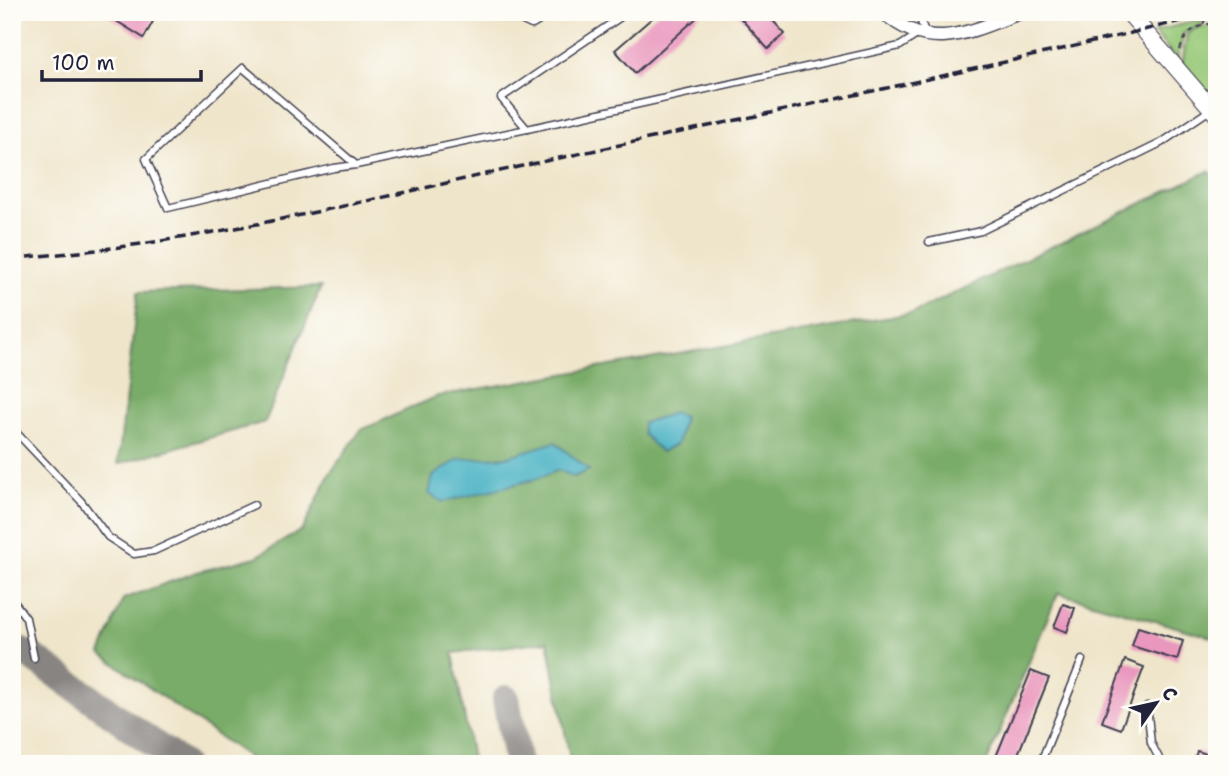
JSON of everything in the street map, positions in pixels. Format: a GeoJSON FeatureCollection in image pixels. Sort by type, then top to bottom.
{"type":"FeatureCollection","features":[{"type":"Feature","properties":{"kind":"street"},"geometry":{"type":"LineString","coordinates":[[511,12],[532,22],[548,12]]}},
{"type":"Feature","properties":{"kind":"street"},"geometry":{"type":"LineString","coordinates":[[883,12],[922,36],[953,37],[1023,12]]}},
{"type":"Feature","properties":{"kind":"street"},"geometry":{"type":"LineString","coordinates":[[1128,12],[1214,112]]}},
{"type":"Feature","properties":{"kind":"lane"},"geometry":{"type":"LineString","coordinates":[[527,129],[501,98],[628,12]]}},
{"type":"Feature","properties":{"kind":"lane"},"geometry":{"type":"LineString","coordinates":[[356,165],[243,68],[146,159],[168,208],[334,168],[356,165],[527,129],[900,46],[922,36],[917,12]]}},
{"type":"Feature","properties":{"kind":"lane"},"geometry":{"type":"LineString","coordinates":[[929,242],[981,231],[1161,143],[1214,112]]}},
{"type":"Feature","properties":{"kind":"lane"},"geometry":{"type":"LineString","coordinates":[[12,428],[81,501],[108,537],[134,554],[154,551],[254,505]]}},
{"type":"Feature","properties":{"kind":"lane"},"geometry":{"type":"LineString","coordinates":[[12,599],[26,618],[34,658]]}},
{"type":"Feature","properties":{"kind":"lane"},"geometry":{"type":"LineString","coordinates":[[1040,764],[1082,660]]}},
{"type":"Feature","properties":{"kind":"lane"},"geometry":{"type":"LineString","coordinates":[[1147,706],[1151,743],[1162,764]]}},
{"type":"Feature","properties":{"kind":"path"},"geometry":{"type":"LineString","coordinates":[[1202,26],[1209,12]]}},
{"type":"Feature","properties":{"kind":"path"},"geometry":{"type":"LineString","coordinates":[[1180,50],[1185,34],[1217,22]]}},
{"type":"Feature","properties":{"kind":"green space"},"geometry":{"type":"Polygon","coordinates":[[[1204,18],[1201,24],[1184,33],[1177,60],[1154,32],[1204,18]]]}},
{"type":"Feature","properties":{"kind":"green space"},"geometry":{"type":"Polygon","coordinates":[[[1217,24],[1217,103],[1182,65],[1187,35],[1194,29],[1217,24]]]}},
{"type":"Feature","properties":{"kind":"green space"},"geometry":{"type":"Polygon","coordinates":[[[1209,171],[1217,180],[1217,639],[1058,593],[986,764],[571,764],[548,641],[453,653],[473,764],[258,764],[101,654],[123,599],[197,572],[256,557],[303,529],[329,475],[361,430],[438,396],[913,313],[1209,171]]]}},
{"type":"Feature","properties":{"kind":"green space"},"geometry":{"type":"Polygon","coordinates":[[[321,287],[265,422],[118,464],[138,292],[321,287]]]}},
{"type":"Feature","properties":{"kind":"water"},"geometry":{"type":"Polygon","coordinates":[[[673,413],[684,417],[677,444],[661,452],[643,434],[643,423],[673,413]]]}},
{"type":"Feature","properties":{"kind":"water"},"geometry":{"type":"Polygon","coordinates":[[[555,442],[589,470],[574,477],[559,470],[536,479],[443,502],[429,494],[433,476],[459,459],[506,457],[555,442]]]}},
{"type":"Feature","properties":{"kind":"building"},"geometry":{"type":"Polygon","coordinates":[[[102,12],[154,12],[157,14],[144,38],[102,12]]]}},
{"type":"Feature","properties":{"kind":"building"},"geometry":{"type":"Polygon","coordinates":[[[659,12],[701,14],[635,73],[615,50],[659,12]]]}},
{"type":"Feature","properties":{"kind":"building"},"geometry":{"type":"Polygon","coordinates":[[[735,12],[765,12],[785,34],[768,49],[735,12]]]}},
{"type":"Feature","properties":{"kind":"building"},"geometry":{"type":"Polygon","coordinates":[[[1063,604],[1075,608],[1067,632],[1054,627],[1063,604]]]}},
{"type":"Feature","properties":{"kind":"building"},"geometry":{"type":"Polygon","coordinates":[[[1138,627],[1183,641],[1177,660],[1132,646],[1138,627]]]}},
{"type":"Feature","properties":{"kind":"building"},"geometry":{"type":"Polygon","coordinates":[[[1125,660],[1144,667],[1121,729],[1102,722],[1125,660]]]}},
{"type":"Feature","properties":{"kind":"building"},"geometry":{"type":"Polygon","coordinates":[[[1031,671],[1049,678],[1014,764],[993,764],[1031,671]]]}},
{"type":"Feature","properties":{"kind":"building"},"geometry":{"type":"Polygon","coordinates":[[[1197,751],[1217,757],[1217,764],[1193,764],[1197,751]]]}},
{"type":"Feature","properties":{"kind":"taxiway"},"geometry":{"type":"LineString","coordinates":[[12,647],[34,658],[182,764]]}},
{"type":"Feature","properties":{"kind":"taxiway"},"geometry":{"type":"LineString","coordinates":[[506,699],[518,764]]}},
{"type":"Feature","properties":{"kind":"railway"},"geometry":{"type":"LineString","coordinates":[[12,258],[146,243],[278,220],[964,71],[1217,12]]}}]}
